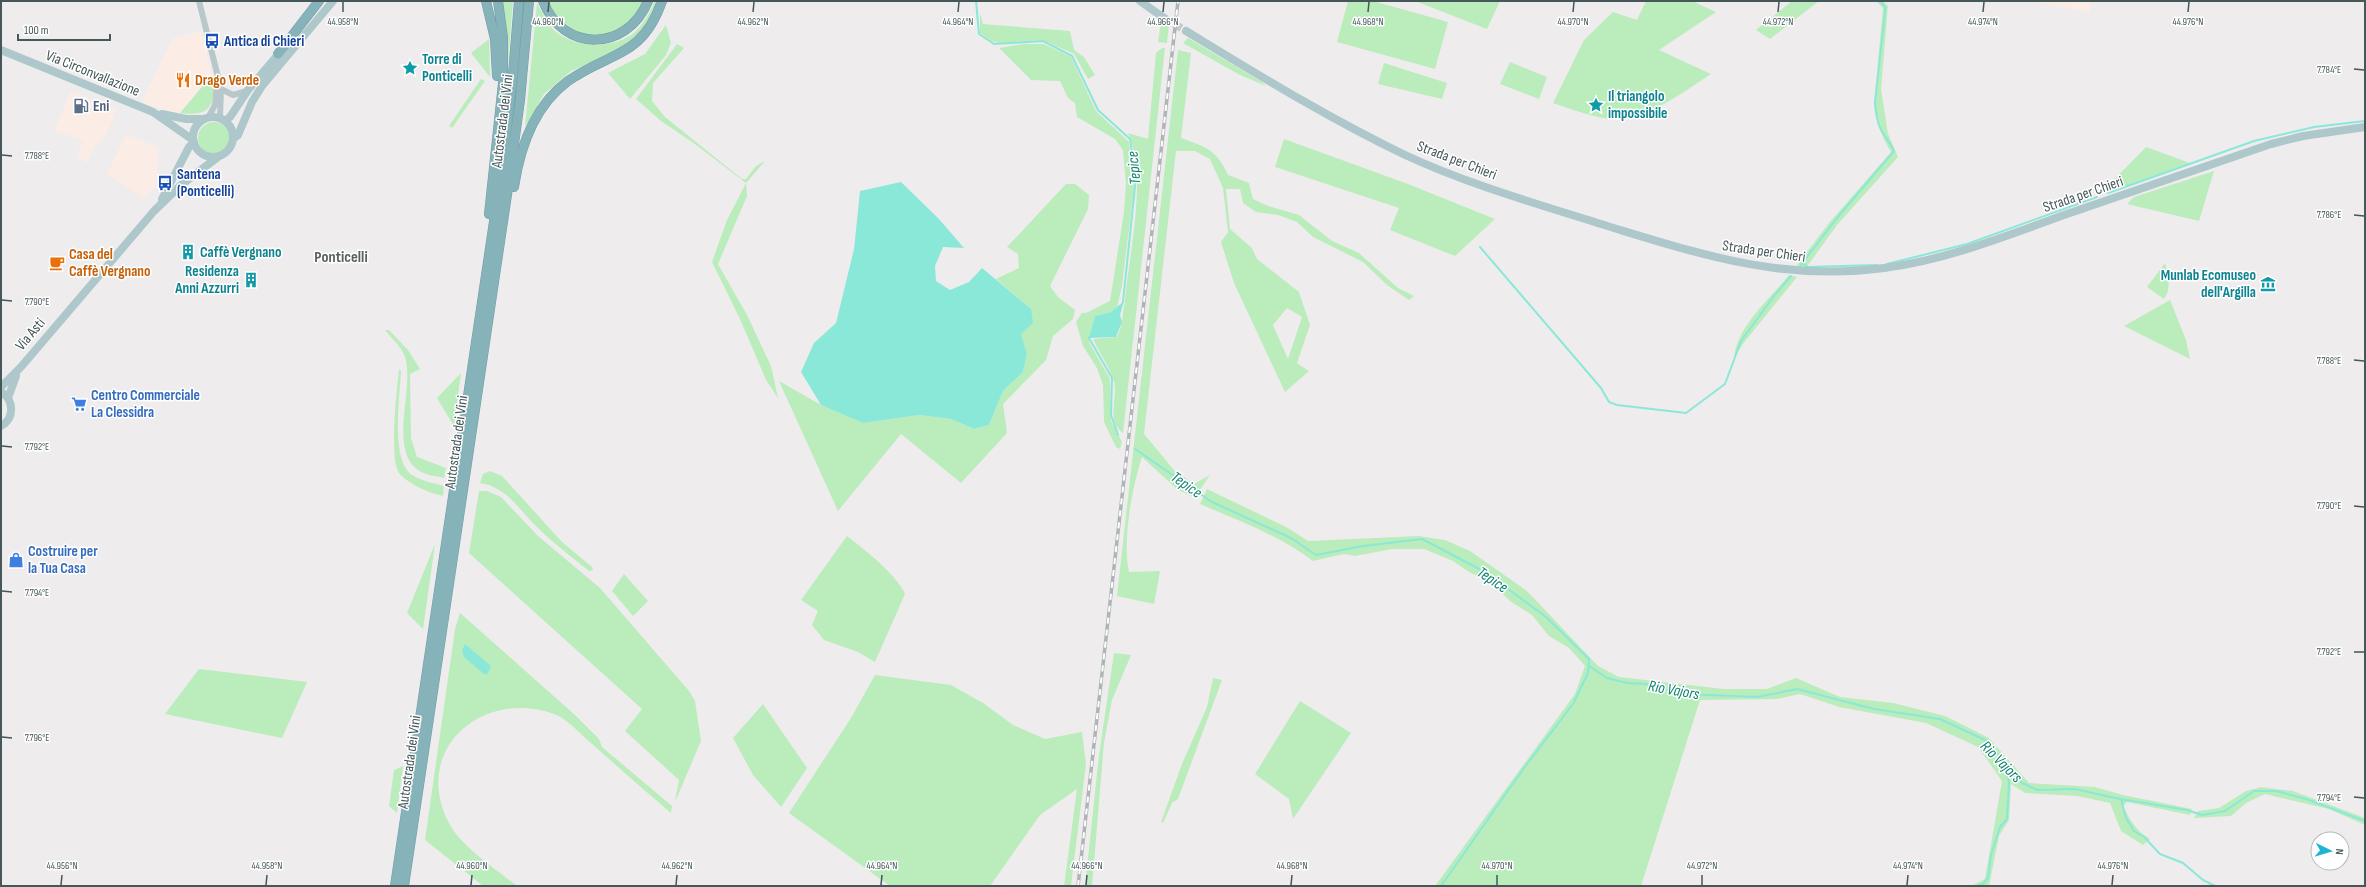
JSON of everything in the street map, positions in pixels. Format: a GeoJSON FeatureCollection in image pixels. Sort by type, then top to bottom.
{"type":"FeatureCollection","features":[{"type":"Feature","properties":{"kind":"highway"},"geometry":{"type":"LineString","coordinates":[[278,54],[319,1]]}},
{"type":"Feature","properties":{"kind":"highway"},"geometry":{"type":"LineString","coordinates":[[486,1],[496,46],[497,150]]}},
{"type":"Feature","properties":{"kind":"highway"},"geometry":{"type":"LineString","coordinates":[[490,247],[489,211],[497,150],[503,48],[498,1]]}},
{"type":"Feature","properties":{"kind":"highway","name":"Autostrada dei Vini"},"geometry":{"type":"LineString","coordinates":[[395,886],[509,115],[519,1]]}},
{"type":"Feature","properties":{"kind":"highway","name":"Autostrada dei Vini"},"geometry":{"type":"LineString","coordinates":[[404,886],[520,100],[529,1]]}},
{"type":"Feature","properties":{"kind":"highway"},"geometry":{"type":"LineString","coordinates":[[543,1],[552,18],[574,36],[587,40],[600,40],[615,37],[629,30],[640,19],[648,1]]}},
{"type":"Feature","properties":{"kind":"highway"},"geometry":{"type":"LineString","coordinates":[[495,276],[508,230],[521,150],[537,116],[567,82],[637,43],[649,30],[662,1]]}},
{"type":"Feature","properties":{"kind":"main road"},"geometry":{"type":"LineString","coordinates":[[324,1],[248,90],[230,117],[223,119],[206,118],[196,128],[194,141],[200,153],[212,158],[228,152],[234,138],[238,135],[252,102],[262,86],[333,1]]}},
{"type":"Feature","properties":{"kind":"main road"},"geometry":{"type":"LineString","coordinates":[[1140,1],[1164,18]]}},
{"type":"Feature","properties":{"kind":"main road","name":"Strada per Chieri"},"geometry":{"type":"LineString","coordinates":[[1186,31],[1292,95],[1359,131],[1406,155],[1455,175],[1531,202],[1706,257],[1788,270],[1824,272],[1883,268],[1945,256],[2271,144],[2303,136],[2365,127]]}},
{"type":"Feature","properties":{"kind":"main road","name":"Via Circonvallazione"},"geometry":{"type":"LineString","coordinates":[[1,50],[153,112],[186,119],[206,118]]}},
{"type":"Feature","properties":{"kind":"main road","name":"Via Circonvallazione"},"geometry":{"type":"LineString","coordinates":[[153,112],[178,128],[194,141]]}},
{"type":"Feature","properties":{"kind":"main road"},"geometry":{"type":"LineString","coordinates":[[223,119],[232,128],[234,138]]}},
{"type":"Feature","properties":{"kind":"main road"},"geometry":{"type":"LineString","coordinates":[[178,128],[184,144],[183,161]]}},
{"type":"Feature","properties":{"kind":"main road","name":"Via Asti"},"geometry":{"type":"LineString","coordinates":[[154,211],[183,161],[189,147],[194,141]]}},
{"type":"Feature","properties":{"kind":"main road","name":"Via Asti"},"geometry":{"type":"LineString","coordinates":[[1,387],[21,367],[154,211],[181,185],[218,157]]}},
{"type":"Feature","properties":{"kind":"main road","name":"Via Asti"},"geometry":{"type":"LineString","coordinates":[[8,398],[12,383],[21,367]]}},
{"type":"Feature","properties":{"kind":"main road"},"geometry":{"type":"LineString","coordinates":[[1,392],[8,398],[11,412],[8,421],[1,426]]}},
{"type":"Feature","properties":{"kind":"street"},"geometry":{"type":"LineString","coordinates":[[200,1],[217,79],[221,89],[223,119]]}},
{"type":"Feature","properties":{"kind":"street"},"geometry":{"type":"LineString","coordinates":[[206,118],[215,105],[217,79]]}},
{"type":"Feature","properties":{"kind":"street"},"geometry":{"type":"LineString","coordinates":[[221,89],[237,95],[248,90]]}},
{"type":"Feature","properties":{"kind":"shaded area"},"geometry":{"type":"Polygon","coordinates":[[[502,1],[513,1],[507,77],[507,45],[502,1]]]}},
{"type":"Feature","properties":{"kind":"shaded area"},"geometry":{"type":"Polygon","coordinates":[[[548,1],[644,1],[627,27],[616,33],[605,36],[593,36],[571,28],[554,11],[548,1]]]}},
{"type":"Feature","properties":{"kind":"shaded area"},"geometry":{"type":"Polygon","coordinates":[[[655,1],[660,1],[656,11],[633,41],[618,51],[571,71],[544,94],[525,127],[537,3],[551,27],[559,34],[569,40],[580,43],[604,44],[616,42],[635,32],[641,25],[655,1]]]}},
{"type":"Feature","properties":{"kind":"shaded area"},"geometry":{"type":"Polygon","coordinates":[[[1348,1],[1373,1],[1448,22],[1435,69],[1337,42],[1348,1]]]}},
{"type":"Feature","properties":{"kind":"shaded area"},"geometry":{"type":"Polygon","coordinates":[[[1415,1],[1500,1],[1487,29],[1415,1]]]}},
{"type":"Feature","properties":{"kind":"shaded area"},"geometry":{"type":"Polygon","coordinates":[[[1646,1],[1692,1],[1716,12],[1659,50],[1711,74],[1666,103],[1641,114],[1628,117],[1615,119],[1601,118],[1553,103],[1584,40],[1613,12],[1637,20],[1646,1]]]}},
{"type":"Feature","properties":{"kind":"shaded area"},"geometry":{"type":"Polygon","coordinates":[[[1792,1],[1819,1],[1770,39],[1756,30],[1792,1]]]}},
{"type":"Feature","properties":{"kind":"shaded area"},"geometry":{"type":"Polygon","coordinates":[[[1876,1],[1883,1],[1888,6],[1881,89],[1888,134],[1898,157],[1837,225],[1806,268],[1797,265],[1829,223],[1891,152],[1876,118],[1874,105],[1883,8],[1876,1]]]}},
{"type":"Feature","properties":{"kind":"shaded area"},"geometry":{"type":"Polygon","coordinates":[[[2033,1],[2092,1],[2089,13],[2033,1]]]}},
{"type":"Feature","properties":{"kind":"shaded area"},"geometry":{"type":"Polygon","coordinates":[[[980,13],[983,24],[1070,31],[1074,50],[1084,57],[1095,75],[1088,79],[1074,54],[1043,40],[999,43],[991,41],[980,33],[980,13]]]}},
{"type":"Feature","properties":{"kind":"shaded area"},"geometry":{"type":"Polygon","coordinates":[[[1165,21],[1169,23],[1167,43],[1158,42],[1161,22],[1165,21]]]}},
{"type":"Feature","properties":{"kind":"shaded area"},"geometry":{"type":"Polygon","coordinates":[[[666,25],[671,43],[666,55],[630,99],[608,73],[645,54],[666,25]]]}},
{"type":"Feature","properties":{"kind":"shaded area"},"geometry":{"type":"Polygon","coordinates":[[[201,31],[212,75],[180,113],[159,109],[142,102],[172,39],[201,31]]]}},
{"type":"Feature","properties":{"kind":"shaded area"},"geometry":{"type":"Polygon","coordinates":[[[1188,38],[1262,82],[1266,86],[1240,75],[1183,43],[1188,38]]]}},
{"type":"Feature","properties":{"kind":"shaded area"},"geometry":{"type":"Polygon","coordinates":[[[489,39],[490,77],[471,53],[489,39]]]}},
{"type":"Feature","properties":{"kind":"shaded area"},"geometry":{"type":"Polygon","coordinates":[[[677,44],[684,48],[653,83],[652,101],[665,117],[742,179],[746,179],[756,166],[765,161],[746,183],[695,144],[661,121],[636,99],[677,44]]]}},
{"type":"Feature","properties":{"kind":"shaded area"},"geometry":{"type":"Polygon","coordinates":[[[1023,44],[1044,44],[1071,57],[1096,111],[1129,142],[1134,188],[1122,286],[1117,307],[1111,312],[1095,316],[1089,342],[1110,379],[1111,421],[1122,442],[1120,449],[1116,447],[1104,422],[1103,385],[1097,368],[1083,346],[1076,322],[1082,313],[1086,313],[1110,301],[1124,212],[1126,184],[1123,150],[1115,139],[1077,117],[1075,103],[1068,98],[1060,81],[1031,80],[999,48],[1023,44]]]}},
{"type":"Feature","properties":{"kind":"shaded area"},"geometry":{"type":"Polygon","coordinates":[[[1162,48],[1165,48],[1123,433],[1117,428],[1114,422],[1115,385],[1113,378],[1093,339],[1117,337],[1120,328],[1136,215],[1137,192],[1137,170],[1134,150],[1128,133],[1148,139],[1156,53],[1162,48]]]}},
{"type":"Feature","properties":{"kind":"shaded area"},"geometry":{"type":"Polygon","coordinates":[[[1178,50],[1191,53],[1181,138],[1210,150],[1220,160],[1228,175],[1249,183],[1253,199],[1268,206],[1299,215],[1332,241],[1359,253],[1398,288],[1414,296],[1409,300],[1387,285],[1363,262],[1313,237],[1297,222],[1278,215],[1256,212],[1243,203],[1240,189],[1226,189],[1230,229],[1252,248],[1257,259],[1299,292],[1310,325],[1297,363],[1309,371],[1285,392],[1234,283],[1221,242],[1228,232],[1223,188],[1210,159],[1195,151],[1176,151],[1144,434],[1174,470],[1194,484],[1210,475],[1195,497],[1178,490],[1142,457],[1138,469],[1129,514],[1127,530],[1127,560],[1129,572],[1160,571],[1154,604],[1117,596],[1178,50]],[[1287,308],[1273,325],[1288,359],[1302,317],[1287,308]]]}},
{"type":"Feature","properties":{"kind":"shaded area"},"geometry":{"type":"Polygon","coordinates":[[[1510,62],[1547,77],[1539,99],[1500,84],[1510,62]]]}},
{"type":"Feature","properties":{"kind":"shaded area"},"geometry":{"type":"Polygon","coordinates":[[[1384,63],[1447,83],[1442,99],[1378,84],[1384,63]]]}},
{"type":"Feature","properties":{"kind":"shaded area"},"geometry":{"type":"Polygon","coordinates":[[[212,75],[213,94],[210,106],[199,113],[180,113],[212,75]]]}},
{"type":"Feature","properties":{"kind":"shaded area"},"geometry":{"type":"Polygon","coordinates":[[[481,79],[485,81],[452,128],[449,126],[481,79]]]}},
{"type":"Feature","properties":{"kind":"shaded area"},"geometry":{"type":"Polygon","coordinates":[[[71,91],[117,110],[104,139],[96,143],[87,163],[77,156],[83,141],[54,130],[71,91]]]}},
{"type":"Feature","properties":{"kind":"shaded area"},"geometry":{"type":"Polygon","coordinates":[[[211,122],[217,122],[227,129],[230,138],[229,144],[223,151],[217,154],[211,154],[201,147],[198,141],[198,135],[205,125],[211,122]]]}},
{"type":"Feature","properties":{"kind":"shaded area"},"geometry":{"type":"Polygon","coordinates":[[[126,134],[156,146],[159,153],[156,185],[144,198],[107,174],[126,134]]]}},
{"type":"Feature","properties":{"kind":"shaded area"},"geometry":{"type":"Polygon","coordinates":[[[1284,139],[1408,184],[1495,219],[1455,256],[1390,230],[1399,208],[1275,167],[1284,139]]]}},
{"type":"Feature","properties":{"kind":"shaded area"},"geometry":{"type":"Polygon","coordinates":[[[2146,147],[2190,163],[2107,193],[2103,191],[2146,147]]]}},
{"type":"Feature","properties":{"kind":"shaded area"},"geometry":{"type":"Polygon","coordinates":[[[2214,171],[2199,221],[2127,204],[2134,197],[2214,171]]]}},
{"type":"Feature","properties":{"kind":"shaded area"},"geometry":{"type":"Polygon","coordinates":[[[901,182],[939,219],[964,248],[943,247],[935,266],[936,281],[950,290],[969,282],[982,268],[1031,309],[1033,323],[1021,334],[1027,354],[1023,372],[1003,391],[989,425],[974,429],[951,419],[919,415],[863,423],[821,405],[801,372],[814,343],[836,323],[854,249],[860,191],[901,182]]]}},
{"type":"Feature","properties":{"kind":"shaded area"},"geometry":{"type":"Polygon","coordinates":[[[746,183],[747,196],[718,264],[747,315],[771,366],[778,398],[766,380],[740,319],[712,262],[727,220],[746,183]]]}},
{"type":"Feature","properties":{"kind":"shaded area"},"geometry":{"type":"Polygon","coordinates":[[[1066,184],[1075,184],[1089,195],[1088,209],[1050,286],[1058,297],[1075,310],[1073,319],[1053,336],[1046,360],[1003,404],[1007,433],[961,483],[901,434],[838,511],[779,381],[821,405],[863,423],[919,415],[951,419],[974,429],[989,425],[1003,391],[1023,372],[1027,354],[1021,334],[1031,309],[996,279],[1019,268],[1018,254],[1007,247],[1066,184]]]}},
{"type":"Feature","properties":{"kind":"shaded area"},"geometry":{"type":"Polygon","coordinates":[[[2165,263],[2169,286],[2164,299],[2147,287],[2165,263]]]}},
{"type":"Feature","properties":{"kind":"shaded area"},"geometry":{"type":"Polygon","coordinates":[[[1789,275],[1797,277],[1745,341],[1734,358],[1736,346],[1748,324],[1789,275]]]}},
{"type":"Feature","properties":{"kind":"shaded area"},"geometry":{"type":"Polygon","coordinates":[[[2170,300],[2186,340],[2190,359],[2124,326],[2170,300]]]}},
{"type":"Feature","properties":{"kind":"shaded area"},"geometry":{"type":"Polygon","coordinates":[[[1124,301],[1120,315],[1122,322],[1116,337],[1089,338],[1095,316],[1111,312],[1124,301]]]}},
{"type":"Feature","properties":{"kind":"shaded area"},"geometry":{"type":"Polygon","coordinates":[[[385,330],[389,330],[408,350],[420,369],[410,374],[411,438],[417,457],[446,468],[444,478],[421,472],[409,460],[405,448],[403,433],[407,384],[405,357],[399,346],[385,330]]]}},
{"type":"Feature","properties":{"kind":"shaded area"},"geometry":{"type":"Polygon","coordinates":[[[399,369],[401,371],[398,426],[401,456],[405,467],[412,475],[444,486],[443,496],[431,493],[408,481],[399,473],[396,466],[394,454],[394,423],[399,369]]]}},
{"type":"Feature","properties":{"kind":"shaded area"},"geometry":{"type":"Polygon","coordinates":[[[461,373],[454,426],[437,398],[461,373]]]}},
{"type":"Feature","properties":{"kind":"shaded area"},"geometry":{"type":"Polygon","coordinates":[[[490,471],[502,476],[562,542],[592,567],[593,570],[589,571],[549,539],[505,494],[489,485],[480,483],[483,474],[490,471]]]}},
{"type":"Feature","properties":{"kind":"shaded area"},"geometry":{"type":"Polygon","coordinates":[[[1207,489],[1288,528],[1308,541],[1419,536],[1445,540],[1470,551],[1527,591],[1598,666],[1619,677],[1724,689],[1767,689],[1796,678],[1840,697],[1893,703],[1945,716],[1989,738],[2029,783],[2095,787],[2123,795],[2192,809],[2190,815],[2127,802],[2123,806],[2131,820],[2137,829],[2150,839],[2143,845],[2121,831],[2110,803],[2077,796],[2025,793],[2011,784],[2009,820],[1999,836],[1989,886],[1971,886],[1985,879],[2002,781],[1978,747],[1926,723],[1839,707],[1800,694],[1777,699],[1700,700],[1641,886],[1435,886],[1575,694],[1585,666],[1569,648],[1549,636],[1532,615],[1510,601],[1492,583],[1469,572],[1453,561],[1424,549],[1392,549],[1355,556],[1344,554],[1313,561],[1273,536],[1200,504],[1207,489]]]}},
{"type":"Feature","properties":{"kind":"shaded area"},"geometry":{"type":"Polygon","coordinates":[[[479,491],[487,491],[501,497],[538,536],[600,588],[689,691],[695,701],[701,741],[675,802],[679,780],[625,731],[642,709],[469,553],[479,491]]]}},
{"type":"Feature","properties":{"kind":"shaded area"},"geometry":{"type":"Polygon","coordinates":[[[847,536],[888,571],[905,594],[875,662],[858,652],[824,640],[812,625],[818,611],[801,600],[847,536]]]}},
{"type":"Feature","properties":{"kind":"shaded area"},"geometry":{"type":"Polygon","coordinates":[[[435,544],[423,629],[407,613],[435,544]]]}},
{"type":"Feature","properties":{"kind":"shaded area"},"geometry":{"type":"Polygon","coordinates":[[[624,574],[648,601],[633,616],[612,591],[624,574]]]}},
{"type":"Feature","properties":{"kind":"shaded area"},"geometry":{"type":"Polygon","coordinates":[[[460,613],[575,715],[599,739],[602,747],[672,806],[671,813],[564,719],[554,714],[527,708],[501,710],[479,718],[460,732],[446,750],[439,772],[440,797],[449,823],[462,841],[517,886],[483,886],[425,840],[455,629],[460,613]]]}},
{"type":"Feature","properties":{"kind":"shaded area"},"geometry":{"type":"Polygon","coordinates":[[[465,644],[491,666],[488,674],[484,674],[464,657],[462,650],[465,644]]]}},
{"type":"Feature","properties":{"kind":"shaded area"},"geometry":{"type":"Polygon","coordinates":[[[1114,653],[1131,655],[1112,700],[1104,743],[1092,886],[1085,886],[1099,755],[1114,653]]]}},
{"type":"Feature","properties":{"kind":"shaded area"},"geometry":{"type":"Polygon","coordinates":[[[199,669],[307,682],[282,738],[165,714],[199,669]]]}},
{"type":"Feature","properties":{"kind":"shaded area"},"geometry":{"type":"Polygon","coordinates":[[[875,675],[951,685],[983,703],[1013,725],[1045,739],[1082,732],[1086,764],[1071,886],[1064,886],[1077,789],[1040,815],[990,886],[890,886],[789,813],[851,718],[875,675]]]}},
{"type":"Feature","properties":{"kind":"shaded area"},"geometry":{"type":"Polygon","coordinates":[[[1213,678],[1222,680],[1178,799],[1172,803],[1163,823],[1161,822],[1182,764],[1207,707],[1213,678]]]}},
{"type":"Feature","properties":{"kind":"shaded area"},"geometry":{"type":"Polygon","coordinates":[[[1300,701],[1351,733],[1293,819],[1289,799],[1255,774],[1300,701]]]}},
{"type":"Feature","properties":{"kind":"shaded area"},"geometry":{"type":"Polygon","coordinates":[[[763,704],[807,768],[781,807],[753,775],[733,738],[763,704]]]}},
{"type":"Feature","properties":{"kind":"shaded area"},"geometry":{"type":"Polygon","coordinates":[[[403,766],[397,813],[389,806],[394,770],[403,766]]]}},
{"type":"Feature","properties":{"kind":"shaded area"},"geometry":{"type":"Polygon","coordinates":[[[2261,787],[2293,791],[2365,818],[2365,825],[2329,809],[2265,794],[2246,803],[2231,816],[2194,818],[2198,811],[2219,808],[2246,791],[2261,787]]]}},
{"type":"Feature","properties":{"kind":"waterway","name":"Tepice"},"geometry":{"type":"LineString","coordinates":[[976,1],[979,34],[994,44],[1043,41],[1072,56],[1098,110],[1130,139],[1136,177],[1123,302]]}},
{"type":"Feature","properties":{"kind":"waterway"},"geometry":{"type":"LineString","coordinates":[[1800,266],[1837,218],[1894,151],[1879,126],[1876,114],[1875,102],[1885,12],[1885,7],[1880,1]]}},
{"type":"Feature","properties":{"kind":"waterway"},"geometry":{"type":"LineString","coordinates":[[2108,193],[2254,141],[2314,127],[2365,121]]}},
{"type":"Feature","properties":{"kind":"waterway"},"geometry":{"type":"LineString","coordinates":[[1887,264],[1967,244],[2097,197]]}},
{"type":"Feature","properties":{"kind":"waterway"},"geometry":{"type":"LineString","coordinates":[[1480,247],[1601,388],[1609,402],[1617,405],[1686,413],[1725,384],[1741,341],[1774,296],[1791,276]]}},
{"type":"Feature","properties":{"kind":"waterway"},"geometry":{"type":"LineString","coordinates":[[1802,263],[1808,267],[1877,265]]}},
{"type":"Feature","properties":{"kind":"waterway","name":"Tepice"},"geometry":{"type":"LineString","coordinates":[[1090,336],[1089,338],[1112,378],[1111,415],[1118,435]]}},
{"type":"Feature","properties":{"kind":"waterway","name":"Tepice"},"geometry":{"type":"LineString","coordinates":[[1135,449],[1212,502],[1291,538],[1316,555],[1363,546],[1422,539],[1485,572],[1546,617],[1589,659],[1588,673],[1573,704],[1524,768],[1441,886]]}},
{"type":"Feature","properties":{"kind":"waterway","name":"Rio Vajors"},"geometry":{"type":"LineString","coordinates":[[1589,666],[1607,678],[1627,683],[1647,684],[1684,694],[1757,697],[1797,689],[1874,709],[1940,719],[1987,741],[2022,783],[2037,790],[2075,789],[2115,798],[2187,810],[2202,815],[2225,811],[2254,791],[2276,791],[2306,799],[2365,821]]}},
{"type":"Feature","properties":{"kind":"waterway"},"geometry":{"type":"LineString","coordinates":[[1977,886],[1983,884],[1988,878],[1991,855],[2000,827],[2007,819],[2009,784],[2007,765]]}},
{"type":"Feature","properties":{"kind":"waterway"},"geometry":{"type":"LineString","coordinates":[[2121,799],[2126,818],[2134,831],[2144,837],[2160,854],[2183,863],[2203,880],[2215,886]]}},
{"type":"Feature","properties":{"kind":"tunnel"},"geometry":{"type":"LineString","coordinates":[[1164,18],[1186,31]]}},
{"type":"Feature","properties":{"kind":"railway"},"geometry":{"type":"LineString","coordinates":[[1078,886],[1178,1]]}},
{"type":"Feature","properties":{"kind":"place","name":"Antica di Chieri"},"geometry":{"type":"Point","coordinates":[212,41]}},
{"type":"Feature","properties":{"kind":"place","name":"Torre di Ponticelli"},"geometry":{"type":"Point","coordinates":[410,68]}},
{"type":"Feature","properties":{"kind":"place","name":"Drago Verde"},"geometry":{"type":"Point","coordinates":[183,80]}},
{"type":"Feature","properties":{"kind":"place","name":"Il triangolo impossibile"},"geometry":{"type":"Point","coordinates":[1596,105]}},
{"type":"Feature","properties":{"kind":"place","name":"Eni"},"geometry":{"type":"Point","coordinates":[81,106]}},
{"type":"Feature","properties":{"kind":"place","name":"Santena (Ponticelli)"},"geometry":{"type":"Point","coordinates":[165,183]}},
{"type":"Feature","properties":{"kind":"place","name":"Caffè Vergnano"},"geometry":{"type":"Point","coordinates":[188,252]}},
{"type":"Feature","properties":{"kind":"place","name":"Casa del Caffè Vergnano"},"geometry":{"type":"Point","coordinates":[57,263]}},
{"type":"Feature","properties":{"kind":"place","name":"Residenza Anni Azzurri"},"geometry":{"type":"Point","coordinates":[251,280]}},
{"type":"Feature","properties":{"kind":"place","name":"Munlab Ecomuseo dell'Argilla"},"geometry":{"type":"Point","coordinates":[2268,284]}},
{"type":"Feature","properties":{"kind":"place","name":"Centro Commerciale La Clessidra"},"geometry":{"type":"Point","coordinates":[79,404]}},
{"type":"Feature","properties":{"kind":"place","name":"Costruire per la Tua Casa"},"geometry":{"type":"Point","coordinates":[16,560]}},
{"type":"Feature","properties":{"kind":"district","name":"Ponticelli"},"geometry":{"type":"Point","coordinates":[341,256]}}]}
